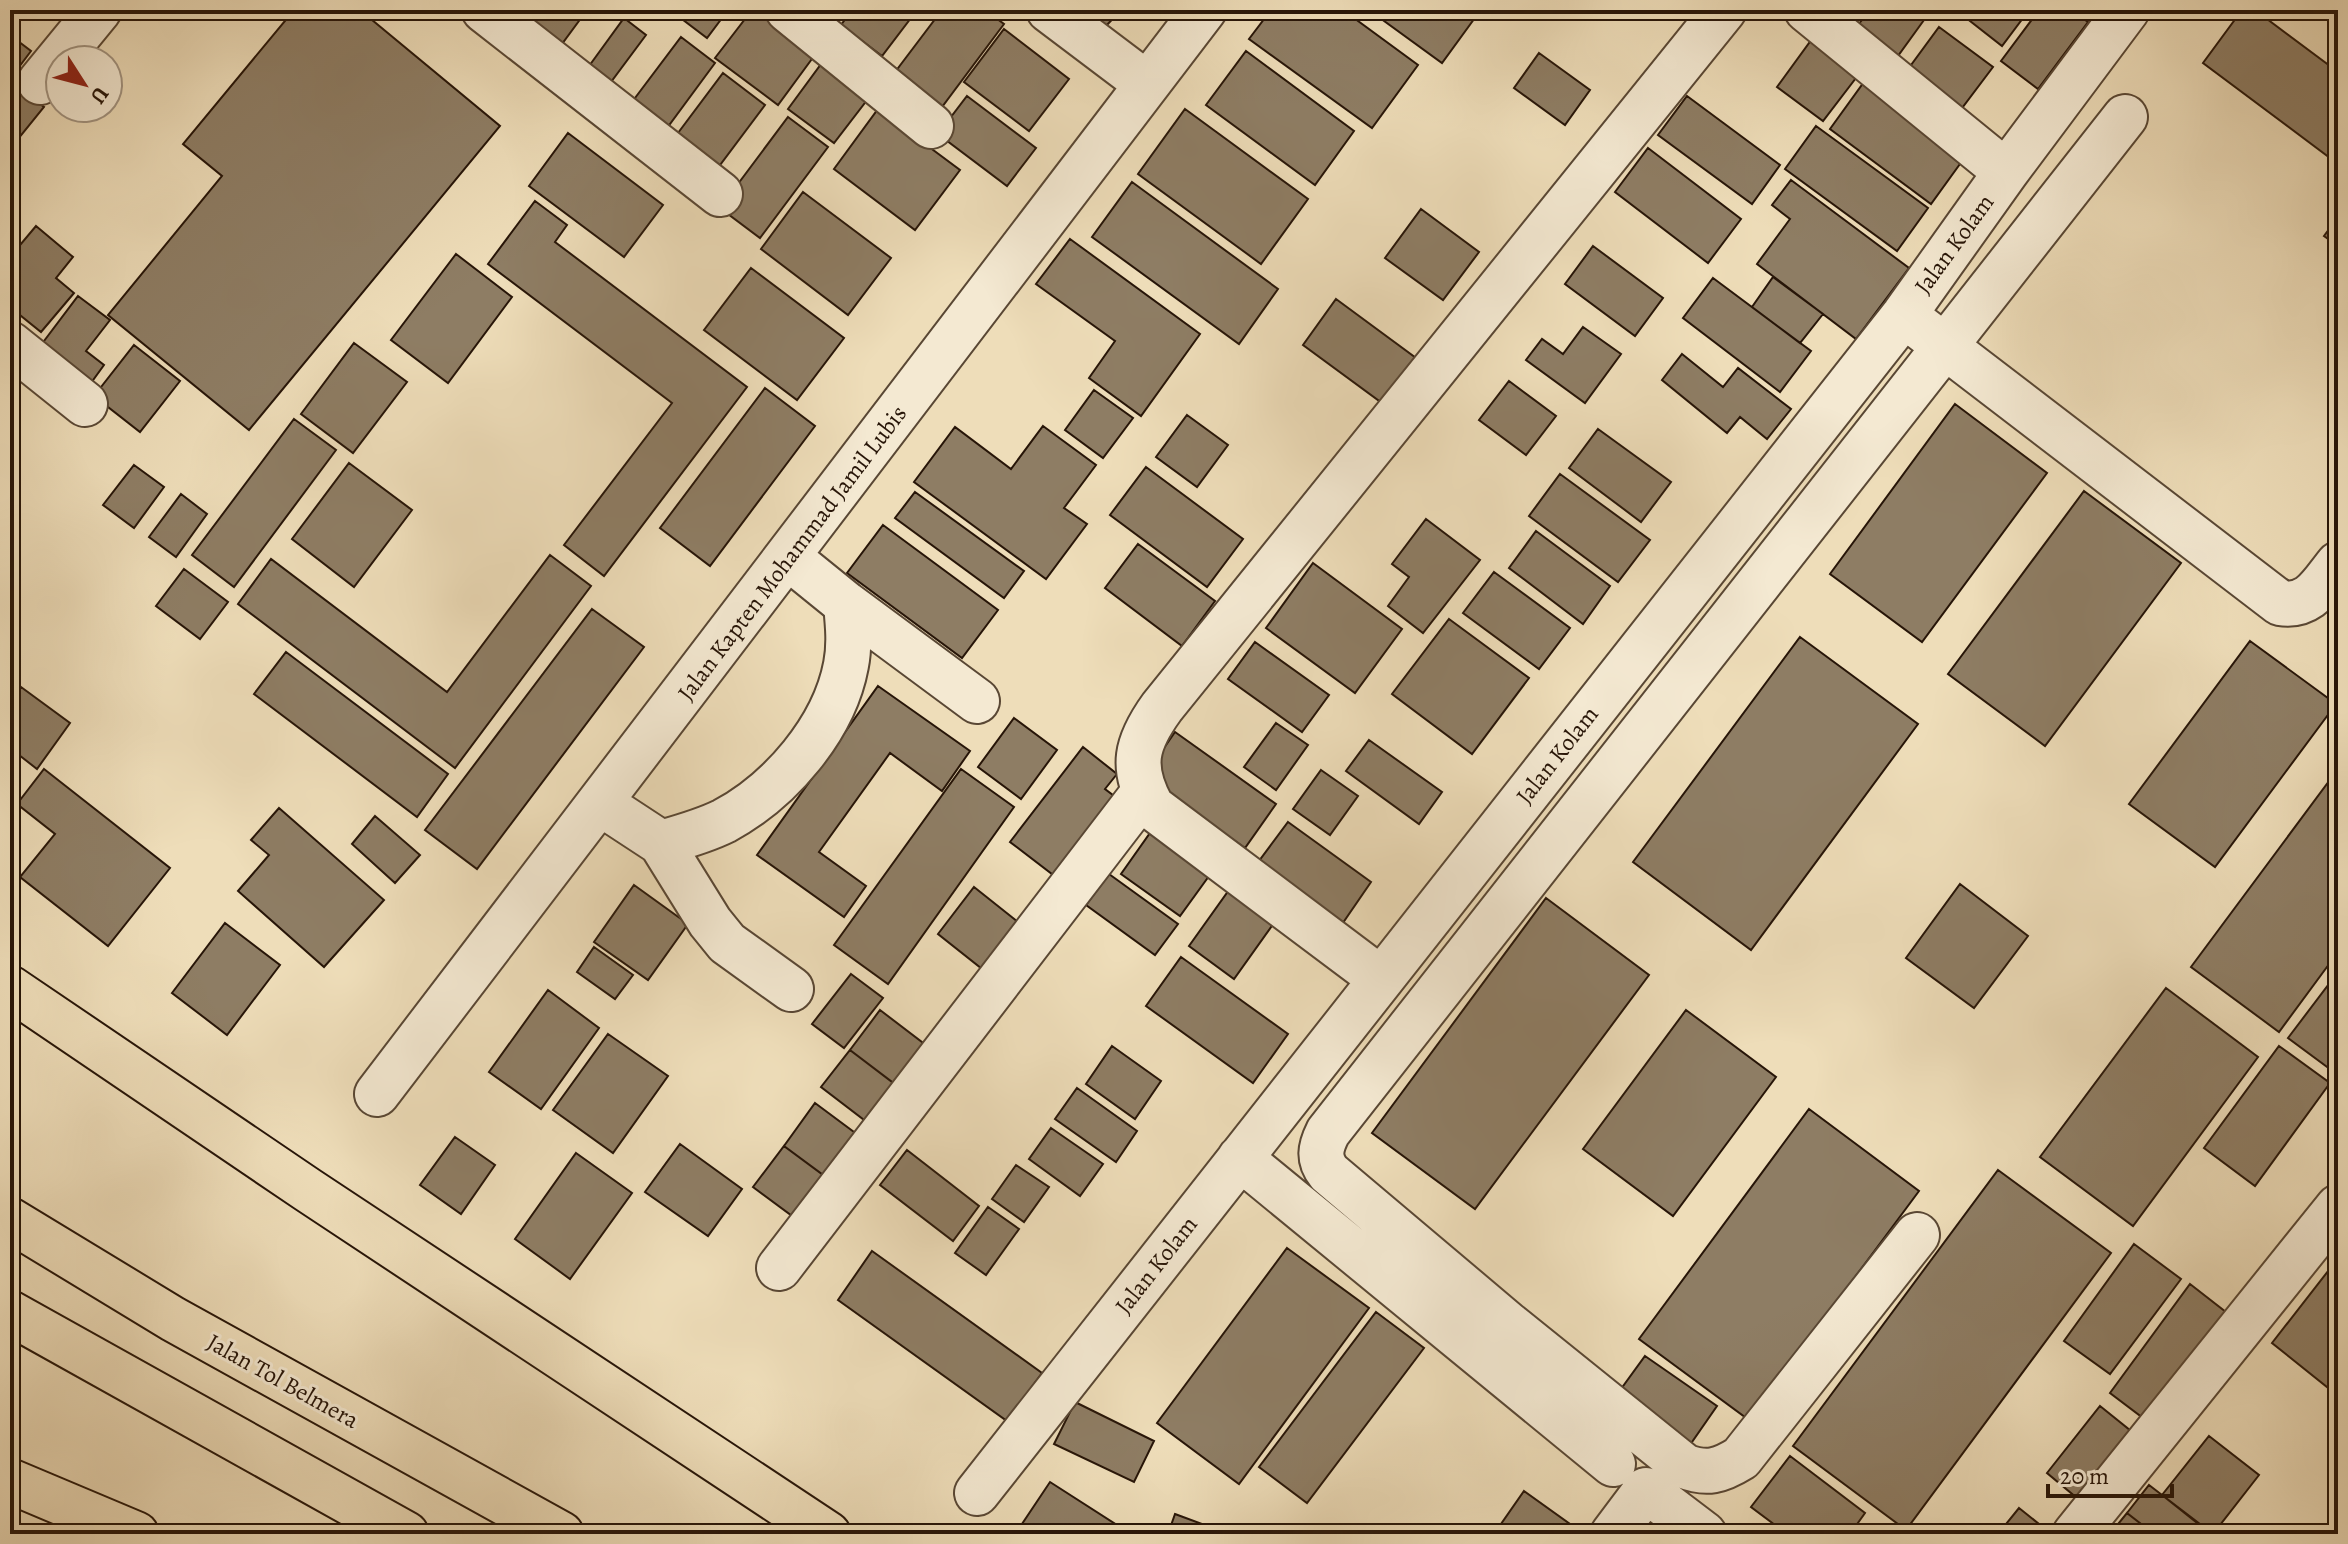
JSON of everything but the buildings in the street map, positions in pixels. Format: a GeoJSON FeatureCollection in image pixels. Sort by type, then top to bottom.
{"type":"FeatureCollection","features":[{"type":"Feature","properties":{"kind":"highway"},"geometry":{"type":"LineString","coordinates":[[10,988],[297,1183],[828,1534]]}},
{"type":"Feature","properties":{"kind":"highway","name":"Jalan Tol Belmera"},"geometry":{"type":"LineString","coordinates":[[10,1220],[173,1319],[561,1534]]}},
{"type":"Feature","properties":{"kind":"highway"},"geometry":{"type":"LineString","coordinates":[[10,1313],[406,1534]]}},
{"type":"Feature","properties":{"kind":"highway"},"geometry":{"type":"LineString","coordinates":[[10,1481],[110,1529]]}},
{"type":"Feature","properties":{"kind":"street"},"geometry":{"type":"LineString","coordinates":[[40,82],[99,10]]}},
{"type":"Feature","properties":{"kind":"street"},"geometry":{"type":"LineString","coordinates":[[484,10],[720,194]]}},
{"type":"Feature","properties":{"kind":"street"},"geometry":{"type":"LineString","coordinates":[[788,10],[931,126]]}},
{"type":"Feature","properties":{"kind":"street"},"geometry":{"type":"LineString","coordinates":[[1049,10],[1147,84]]}},
{"type":"Feature","properties":{"kind":"street","name":"Jalan Kapten Mohammad Jamil Lubis"},"geometry":{"type":"LineString","coordinates":[[377,1094],[1204,10]]}},
{"type":"Feature","properties":{"kind":"street"},"geometry":{"type":"LineString","coordinates":[[1381,979],[1152,807],[1139,778],[1137,760],[1141,743],[1162,707],[1724,10]]}},
{"type":"Feature","properties":{"kind":"street"},"geometry":{"type":"LineString","coordinates":[[1807,10],[2006,172]]}},
{"type":"Feature","properties":{"kind":"street","name":"Jalan Kolam"},"geometry":{"type":"LineString","coordinates":[[977,1493],[1904,315],[2127,10]]}},
{"type":"Feature","properties":{"kind":"street"},"geometry":{"type":"LineString","coordinates":[[1917,1235],[1741,1458],[1711,1472],[1699,1472],[1684,1466],[1509,1325],[1329,1173],[1321,1155],[1328,1132],[2125,117]]}},
{"type":"Feature","properties":{"kind":"street"},"geometry":{"type":"LineString","coordinates":[[1904,315],[2280,603],[2292,605],[2312,597],[2338,564]]}},
{"type":"Feature","properties":{"kind":"street"},"geometry":{"type":"LineString","coordinates":[[10,344],[85,404]]}},
{"type":"Feature","properties":{"kind":"street"},"geometry":{"type":"LineString","coordinates":[[788,557],[977,701]]}},
{"type":"Feature","properties":{"kind":"street"},"geometry":{"type":"LineString","coordinates":[[661,843],[704,830],[746,807],[771,789],[810,743],[833,705],[846,666],[849,639],[846,604]]}},
{"type":"Feature","properties":{"kind":"street"},"geometry":{"type":"LineString","coordinates":[[779,1268],[1144,792]]}},
{"type":"Feature","properties":{"kind":"street"},"geometry":{"type":"LineString","coordinates":[[600,803],[661,843],[710,922],[727,943],[791,989]]}},
{"type":"Feature","properties":{"kind":"street"},"geometry":{"type":"LineString","coordinates":[[1240,1158],[1613,1464]]}},
{"type":"Feature","properties":{"kind":"street"},"geometry":{"type":"LineString","coordinates":[[2075,1534],[2338,1207]]}},
{"type":"Feature","properties":{"kind":"street"},"geometry":{"type":"LineString","coordinates":[[1613,1534],[1646,1490],[1704,1534]]}}]}
